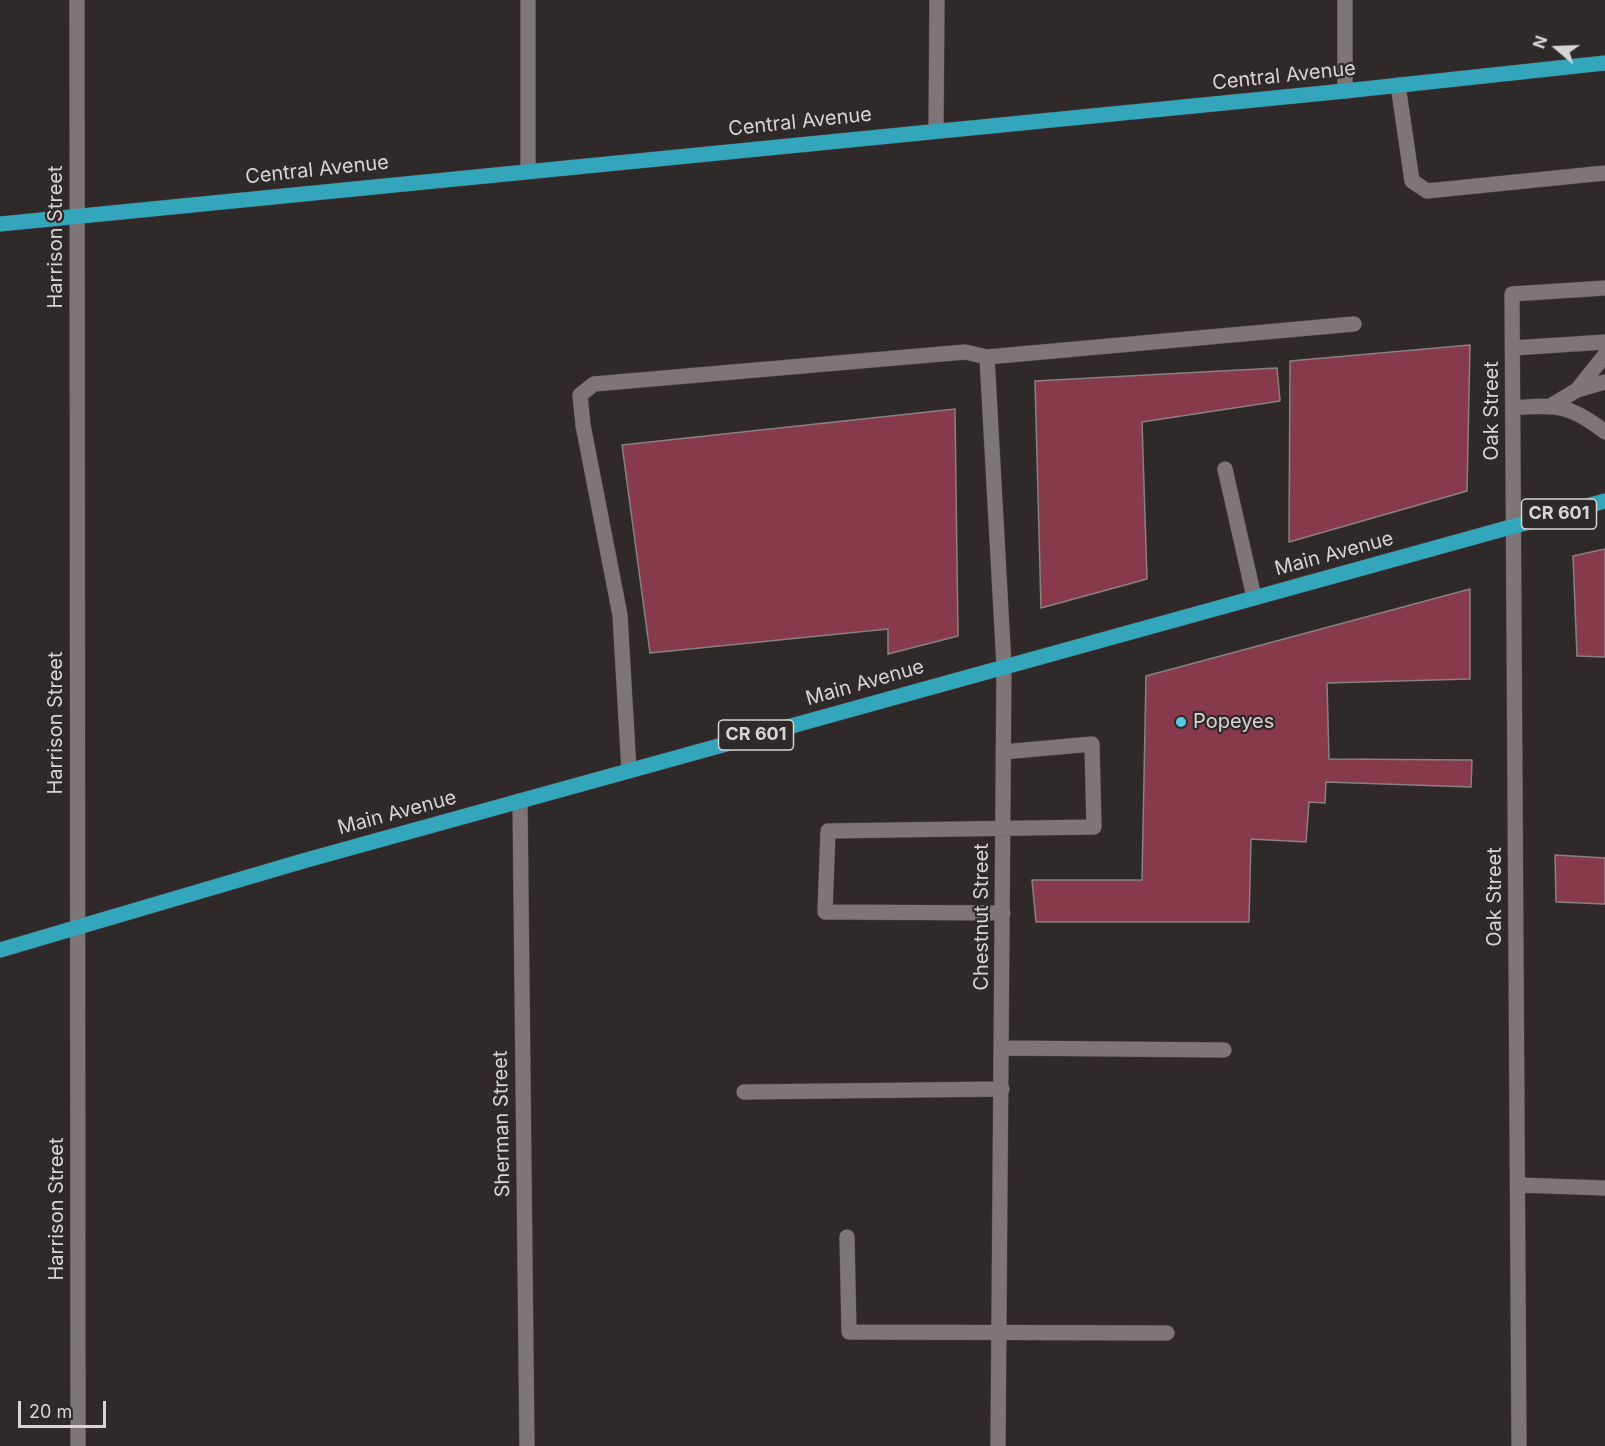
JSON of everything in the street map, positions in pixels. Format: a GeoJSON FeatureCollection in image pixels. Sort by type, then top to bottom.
{"type":"FeatureCollection","features":[{"type":"Feature","properties":{"kind":"main road","name":"Central Avenue"},"geometry":{"type":"LineString","coordinates":[[0,224],[1345,91],[1605,63]]}},
{"type":"Feature","properties":{"kind":"main road","name":"Main Avenue"},"geometry":{"type":"LineString","coordinates":[[0,950],[303,861],[1605,501]]}},
{"type":"Feature","properties":{"kind":"street","name":"Harrison Street"},"geometry":{"type":"LineString","coordinates":[[77,0],[78,1446]]}},
{"type":"Feature","properties":{"kind":"street"},"geometry":{"type":"LineString","coordinates":[[528,0],[528,170]]}},
{"type":"Feature","properties":{"kind":"street"},"geometry":{"type":"LineString","coordinates":[[936,130],[937,0]]}},
{"type":"Feature","properties":{"kind":"street"},"geometry":{"type":"LineString","coordinates":[[1345,0],[1345,91]]}},
{"type":"Feature","properties":{"kind":"street"},"geometry":{"type":"LineString","coordinates":[[1398,85],[1412,181],[1427,191],[1605,173]]}},
{"type":"Feature","properties":{"kind":"street","name":"Oak Street"},"geometry":{"type":"LineString","coordinates":[[1519,1446],[1512,294],[1605,288]]}},
{"type":"Feature","properties":{"kind":"street"},"geometry":{"type":"LineString","coordinates":[[629,771],[620,615],[583,425],[580,395],[594,384],[706,372],[965,352],[987,357],[1354,324]]}},
{"type":"Feature","properties":{"kind":"street"},"geometry":{"type":"LineString","coordinates":[[1512,348],[1605,342]]}},
{"type":"Feature","properties":{"kind":"street"},"geometry":{"type":"LineString","coordinates":[[1577,390],[1605,355]]}},
{"type":"Feature","properties":{"kind":"street","name":"Chestnut Street"},"geometry":{"type":"LineString","coordinates":[[987,357],[1004,666],[1002,1089],[997,1333],[998,1446]]}},
{"type":"Feature","properties":{"kind":"street"},"geometry":{"type":"LineString","coordinates":[[1552,405],[1577,390],[1605,382]]}},
{"type":"Feature","properties":{"kind":"street"},"geometry":{"type":"LineString","coordinates":[[1514,408],[1552,405],[1585,416],[1605,432]]}},
{"type":"Feature","properties":{"kind":"street"},"geometry":{"type":"LineString","coordinates":[[1225,469],[1254,597]]}},
{"type":"Feature","properties":{"kind":"street"},"geometry":{"type":"LineString","coordinates":[[1003,752],[1092,744],[1094,827],[828,831],[825,912],[1003,913]]}},
{"type":"Feature","properties":{"kind":"street","name":"Sherman Street"},"geometry":{"type":"LineString","coordinates":[[520,801],[527,1446]]}},
{"type":"Feature","properties":{"kind":"street"},"geometry":{"type":"LineString","coordinates":[[1002,1048],[1224,1050]]}},
{"type":"Feature","properties":{"kind":"street"},"geometry":{"type":"LineString","coordinates":[[744,1092],[1002,1089]]}},
{"type":"Feature","properties":{"kind":"street"},"geometry":{"type":"LineString","coordinates":[[1518,1185],[1605,1188]]}},
{"type":"Feature","properties":{"kind":"street"},"geometry":{"type":"LineString","coordinates":[[847,1237],[849,1332],[1167,1333]]}},
{"type":"Feature","properties":{"kind":"building"},"geometry":{"type":"Polygon","coordinates":[[[1470,345],[1467,491],[1289,542],[1290,361],[1470,345]]]}},
{"type":"Feature","properties":{"kind":"building"},"geometry":{"type":"Polygon","coordinates":[[[1277,368],[1280,401],[1142,422],[1147,579],[1041,608],[1035,381],[1277,368]]]}},
{"type":"Feature","properties":{"kind":"building"},"geometry":{"type":"Polygon","coordinates":[[[955,409],[958,636],[888,654],[888,629],[650,653],[622,445],[955,409]]]}},
{"type":"Feature","properties":{"kind":"building"},"geometry":{"type":"Polygon","coordinates":[[[1605,549],[1605,657],[1577,656],[1573,556],[1605,549]]]}},
{"type":"Feature","properties":{"kind":"building"},"geometry":{"type":"Polygon","coordinates":[[[1470,589],[1470,679],[1327,683],[1329,759],[1472,760],[1471,787],[1326,782],[1325,803],[1309,802],[1306,842],[1251,839],[1249,922],[1036,922],[1032,880],[1142,880],[1146,676],[1470,589]]]}},
{"type":"Feature","properties":{"kind":"building"},"geometry":{"type":"Polygon","coordinates":[[[1555,855],[1605,858],[1605,904],[1556,902],[1555,855]]]}},
{"type":"Feature","properties":{"kind":"place","name":"Popeyes"},"geometry":{"type":"Point","coordinates":[1181,722]}}]}
